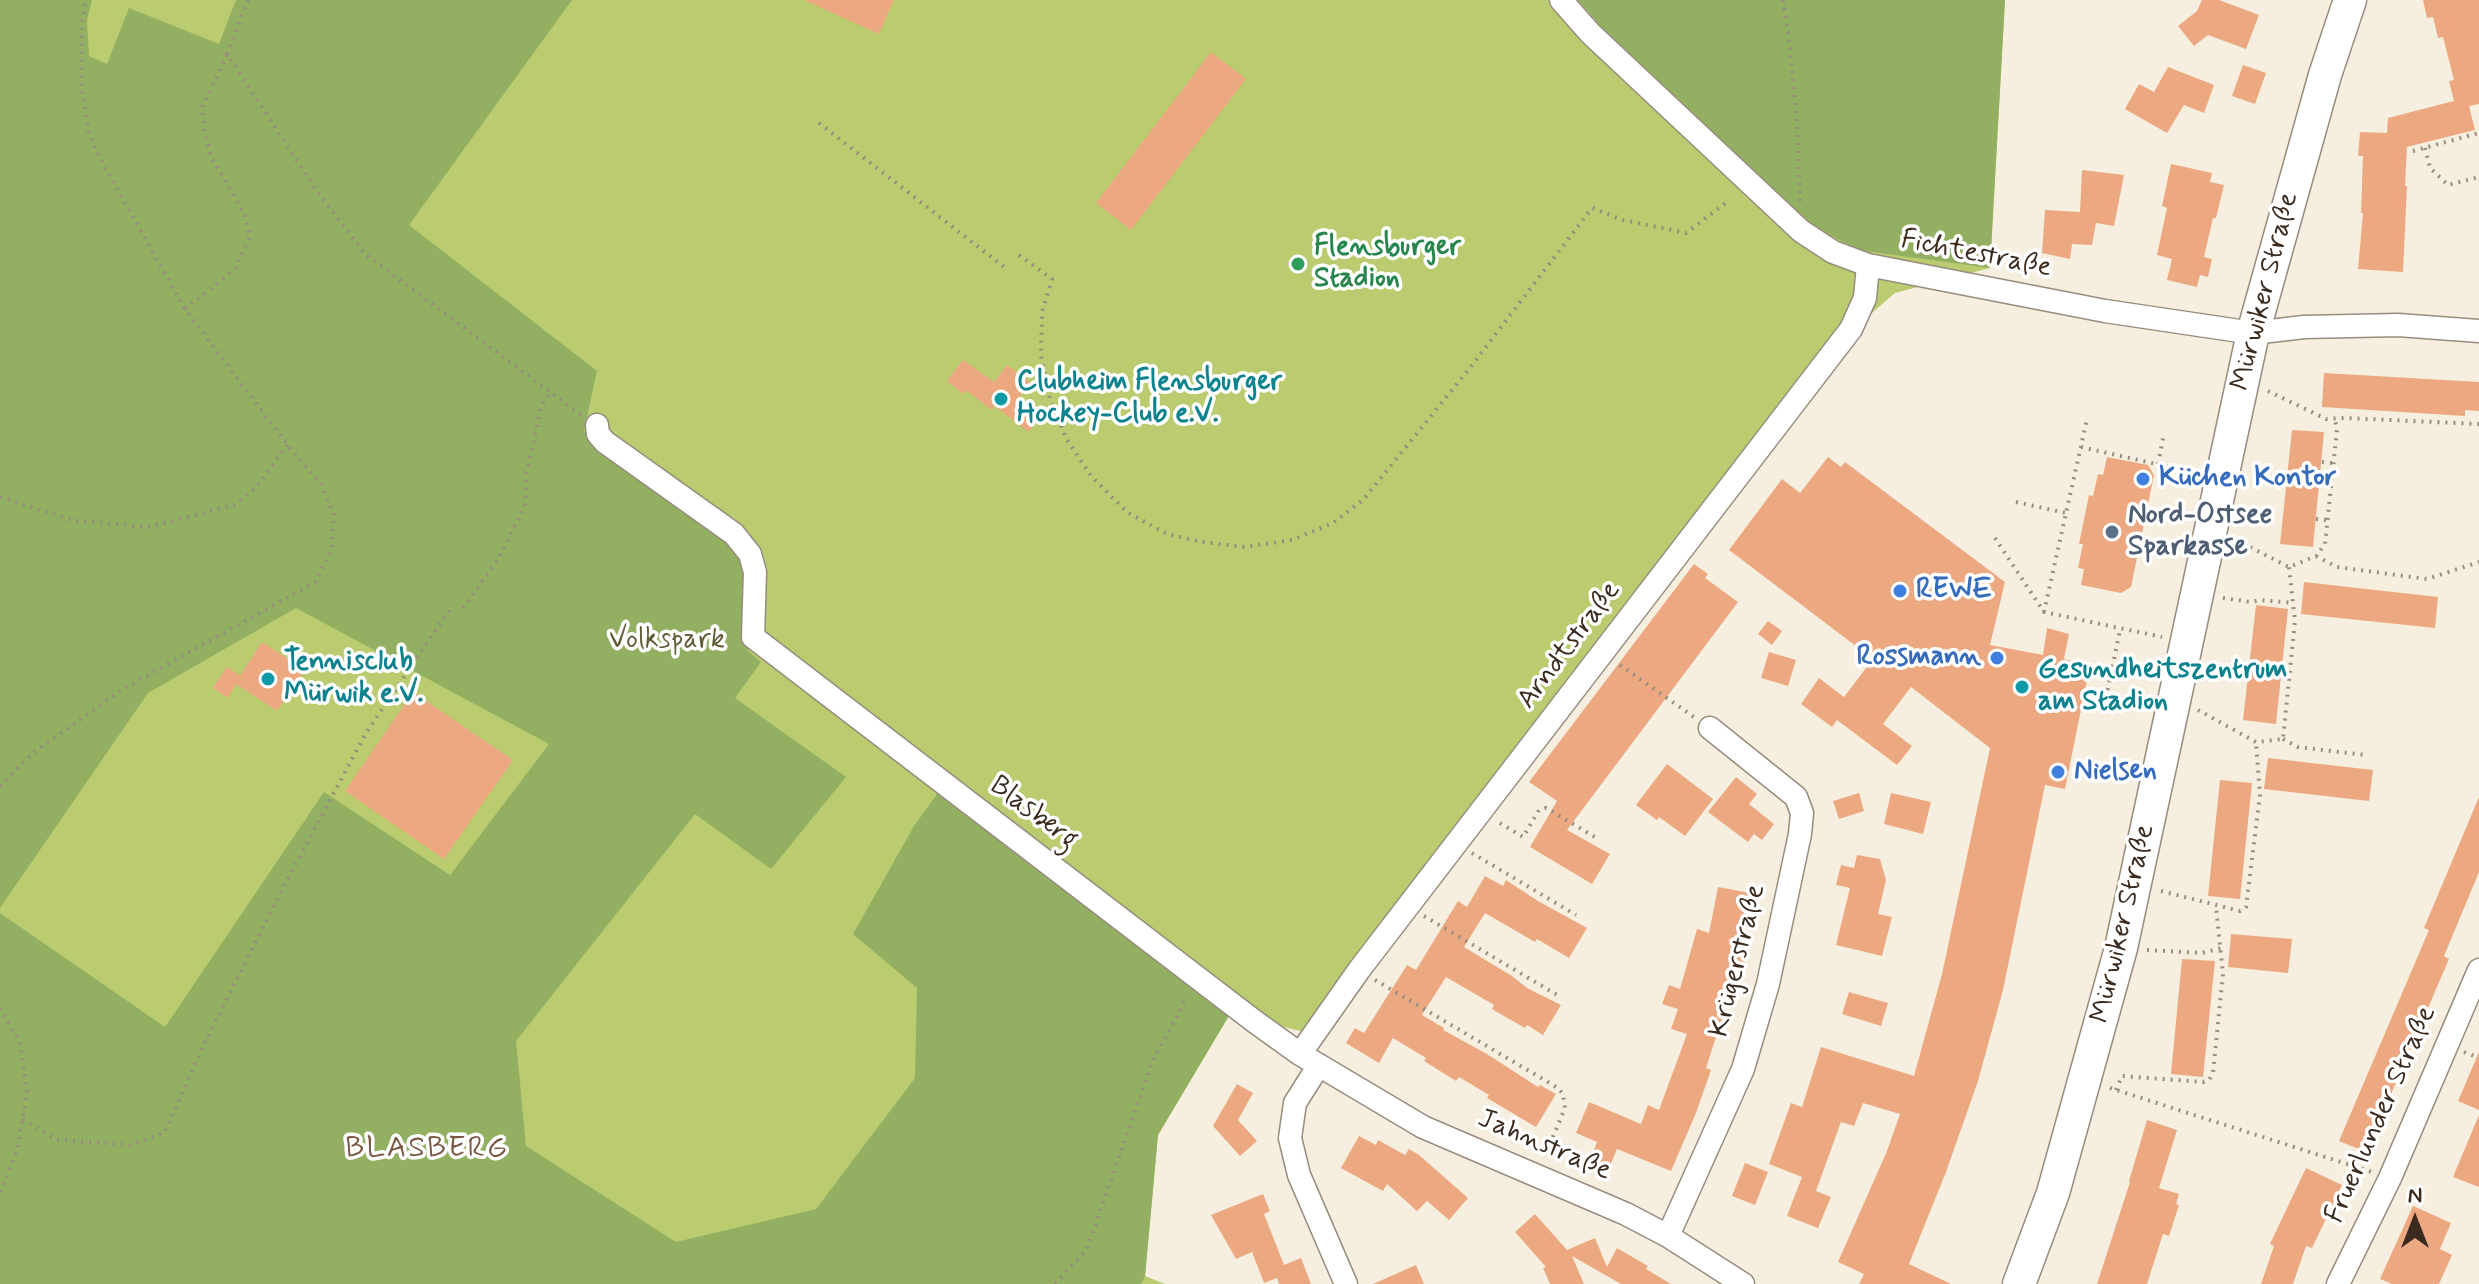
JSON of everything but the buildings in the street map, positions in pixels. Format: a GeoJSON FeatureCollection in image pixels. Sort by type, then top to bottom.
{"type":"FeatureCollection","features":[{"type":"Feature","properties":{"kind":"main road","name":"Mürwiker Straße"},"geometry":{"type":"LineString","coordinates":[[2019,1284],[2053,1193],[2121,948],[2253,333],[2325,75],[2350,0]]}},
{"type":"Feature","properties":{"kind":"street","name":"Fichtestraße"},"geometry":{"type":"LineString","coordinates":[[1561,0],[1590,33],[1801,231],[1833,252],[1868,265],[2105,311],[2253,333],[2304,327],[2398,325],[2479,331]]}},
{"type":"Feature","properties":{"kind":"street","name":"Arndtstraße"},"geometry":{"type":"LineString","coordinates":[[1310,1060],[1359,970],[1851,329],[1865,298],[1868,265]]}},
{"type":"Feature","properties":{"kind":"street","name":"Blasberg"},"geometry":{"type":"LineString","coordinates":[[597,425],[598,434],[605,442],[734,534],[750,554],[755,572],[753,637],[1195,976],[1310,1060]]}},
{"type":"Feature","properties":{"kind":"street","name":"Krügerstraße"},"geometry":{"type":"LineString","coordinates":[[1668,1236],[1743,1069],[1768,984],[1802,813],[1796,797],[1710,728]]}},
{"type":"Feature","properties":{"kind":"street","name":"Fruerlunder Straße"},"geometry":{"type":"LineString","coordinates":[[2338,1284],[2390,1178],[2479,970]]}},
{"type":"Feature","properties":{"kind":"street","name":"Jahnstraße"},"geometry":{"type":"LineString","coordinates":[[1310,1060],[1423,1127],[1626,1214],[1668,1236],[1743,1284]]}},
{"type":"Feature","properties":{"kind":"street"},"geometry":{"type":"LineString","coordinates":[[1310,1060],[1295,1103],[1290,1138],[1299,1175],[1346,1284]]}},
{"type":"Feature","properties":{"kind":"path"},"geometry":{"type":"LineString","coordinates":[[0,786],[33,753],[123,689],[315,582],[331,552],[334,515],[321,484],[185,309],[89,134],[81,84],[81,26],[86,0]]}},
{"type":"Feature","properties":{"kind":"path"},"geometry":{"type":"LineString","coordinates":[[185,309],[235,269],[250,236],[245,215],[211,156],[202,107],[248,0]]}},
{"type":"Feature","properties":{"kind":"path"},"geometry":{"type":"LineString","coordinates":[[1783,0],[1797,124],[1801,231]]}},
{"type":"Feature","properties":{"kind":"path"},"geometry":{"type":"LineString","coordinates":[[227,54],[317,191],[365,254],[549,393],[597,425]]}},
{"type":"Feature","properties":{"kind":"path"},"geometry":{"type":"LineString","coordinates":[[819,123],[1008,270]]}},
{"type":"Feature","properties":{"kind":"path"},"geometry":{"type":"LineString","coordinates":[[2413,151],[2479,133]]}},
{"type":"Feature","properties":{"kind":"path"},"geometry":{"type":"LineString","coordinates":[[2425,148],[2430,168],[2448,185],[2479,177]]}},
{"type":"Feature","properties":{"kind":"path"},"geometry":{"type":"LineString","coordinates":[[1019,255],[1052,279],[1042,312],[1041,356],[1055,412],[1066,438],[1091,476],[1127,512],[1167,534],[1245,547],[1292,540],[1333,523],[1363,500],[1469,369],[1592,208],[1623,220],[1686,233],[1727,202]]}},
{"type":"Feature","properties":{"kind":"path"},"geometry":{"type":"LineString","coordinates":[[2242,385],[2274,393],[2326,419],[2479,424]]}},
{"type":"Feature","properties":{"kind":"path"},"geometry":{"type":"LineString","coordinates":[[463,608],[497,561],[525,506],[526,476],[541,407],[549,393]]}},
{"type":"Feature","properties":{"kind":"path"},"geometry":{"type":"LineString","coordinates":[[2044,612],[2087,419]]}},
{"type":"Feature","properties":{"kind":"path"},"geometry":{"type":"LineString","coordinates":[[2210,534],[2236,540],[2289,567],[2316,556],[2325,544],[2335,420]]}},
{"type":"Feature","properties":{"kind":"path"},"geometry":{"type":"LineString","coordinates":[[2158,464],[2164,434]]}},
{"type":"Feature","properties":{"kind":"path"},"geometry":{"type":"LineString","coordinates":[[0,497],[71,520],[149,527],[234,505],[256,488],[287,444]]}},
{"type":"Feature","properties":{"kind":"path"},"geometry":{"type":"LineString","coordinates":[[2081,447],[2222,479]]}},
{"type":"Feature","properties":{"kind":"path"},"geometry":{"type":"LineString","coordinates":[[2322,462],[2333,463]]}},
{"type":"Feature","properties":{"kind":"path"},"geometry":{"type":"LineString","coordinates":[[2016,502],[2066,513]]}},
{"type":"Feature","properties":{"kind":"path"},"geometry":{"type":"LineString","coordinates":[[2316,519],[2327,520]]}},
{"type":"Feature","properties":{"kind":"path"},"geometry":{"type":"LineString","coordinates":[[1995,538],[2044,612],[2151,635]]}},
{"type":"Feature","properties":{"kind":"path"},"geometry":{"type":"LineString","coordinates":[[2316,556],[2337,567],[2427,579],[2479,562]]}},
{"type":"Feature","properties":{"kind":"path"},"geometry":{"type":"LineString","coordinates":[[2283,739],[2295,621],[2289,567]]}},
{"type":"Feature","properties":{"kind":"path"},"geometry":{"type":"LineString","coordinates":[[2197,594],[2251,602],[2294,603]]}},
{"type":"Feature","properties":{"kind":"path"},"geometry":{"type":"LineString","coordinates":[[23,1119],[57,1140],[131,1145],[165,1132],[205,1042],[366,733],[452,606]]}},
{"type":"Feature","properties":{"kind":"path"},"geometry":{"type":"LineString","coordinates":[[2106,698],[2120,629]]}},
{"type":"Feature","properties":{"kind":"path"},"geometry":{"type":"LineString","coordinates":[[1602,653],[1710,728]]}},
{"type":"Feature","properties":{"kind":"path"},"geometry":{"type":"LineString","coordinates":[[2174,704],[2201,711],[2256,742],[2283,739],[2298,747],[2365,755]]}},
{"type":"Feature","properties":{"kind":"path"},"geometry":{"type":"LineString","coordinates":[[2135,884],[2240,911],[2246,907],[2260,795],[2256,742]]}},
{"type":"Feature","properties":{"kind":"path"},"geometry":{"type":"LineString","coordinates":[[1482,810],[1523,837],[1539,810],[1546,808],[1595,837]]}},
{"type":"Feature","properties":{"kind":"path"},"geometry":{"type":"LineString","coordinates":[[1456,843],[1576,915]]}},
{"type":"Feature","properties":{"kind":"path"},"geometry":{"type":"LineString","coordinates":[[1408,906],[1559,996]]}},
{"type":"Feature","properties":{"kind":"path"},"geometry":{"type":"LineString","coordinates":[[2116,1090],[2122,1076],[2203,1082],[2209,1080],[2213,1073],[2223,974],[2216,906]]}},
{"type":"Feature","properties":{"kind":"path"},"geometry":{"type":"LineString","coordinates":[[2121,948],[2202,953],[2221,948]]}},
{"type":"Feature","properties":{"kind":"path"},"geometry":{"type":"LineString","coordinates":[[1359,970],[1558,1088],[1563,1094],[1565,1108],[1537,1175]]}},
{"type":"Feature","properties":{"kind":"path"},"geometry":{"type":"LineString","coordinates":[[1055,1284],[1087,1249],[1154,1057],[1180,1011],[1195,976]]}},
{"type":"Feature","properties":{"kind":"path"},"geometry":{"type":"LineString","coordinates":[[0,1008],[20,1042],[27,1092],[17,1151],[0,1194]]}},
{"type":"Feature","properties":{"kind":"path"},"geometry":{"type":"LineString","coordinates":[[2085,1080],[2390,1178]]}},
{"type":"Feature","properties":{"kind":"green space","name":"Volkspark"},"geometry":{"type":"Polygon","coordinates":[[[0,0],[2005,0],[1990,268],[1895,293],[1851,331],[1313,1034],[1230,1014],[1158,1135],[1145,1276],[1165,1284],[0,1284],[0,0]]]}},
{"type":"Feature","properties":{"kind":"green space"},"geometry":{"type":"Polygon","coordinates":[[[0,0],[92,0],[87,20],[89,56],[107,64],[129,8],[219,44],[236,0],[572,0],[409,225],[597,371],[584,431],[731,539],[749,572],[748,651],[761,662],[735,698],[846,777],[771,869],[695,814],[516,1041],[526,1146],[676,1242],[816,1209],[915,1078],[917,988],[853,934],[914,826],[940,790],[1230,1014],[1158,1135],[1145,1276],[1141,1284],[0,1284],[0,913],[165,1027],[324,792],[450,875],[549,744],[296,608],[148,693],[0,908],[0,0]]]}},
{"type":"Feature","properties":{"kind":"green space"},"geometry":{"type":"Polygon","coordinates":[[[1578,0],[2005,0],[1990,268],[1858,250],[1795,216],[1622,51],[1578,0]]]}},
{"type":"Feature","properties":{"kind":"place","name":"Flensburger Stadion"},"geometry":{"type":"Point","coordinates":[1298,264]}},
{"type":"Feature","properties":{"kind":"place","name":"Clubheim Flensburger Hockey-Club e.V."},"geometry":{"type":"Point","coordinates":[1001,399]}},
{"type":"Feature","properties":{"kind":"place","name":"Küchen Kontor"},"geometry":{"type":"Point","coordinates":[2143,479]}},
{"type":"Feature","properties":{"kind":"place","name":"Nord-Ostsee Sparkasse"},"geometry":{"type":"Point","coordinates":[2112,532]}},
{"type":"Feature","properties":{"kind":"place","name":"REWE"},"geometry":{"type":"Point","coordinates":[1900,591]}},
{"type":"Feature","properties":{"kind":"place","name":"Rossmann"},"geometry":{"type":"Point","coordinates":[1997,658]}},
{"type":"Feature","properties":{"kind":"place","name":"Tennisclub Mürwik e.V."},"geometry":{"type":"Point","coordinates":[268,679]}},
{"type":"Feature","properties":{"kind":"place","name":"Gesundheitszentrum am Stadion"},"geometry":{"type":"Point","coordinates":[2022,687]}},
{"type":"Feature","properties":{"kind":"place","name":"Nielsen"},"geometry":{"type":"Point","coordinates":[2058,772]}},
{"type":"Feature","properties":{"kind":"district","name":"BLASBERG"},"geometry":{"type":"Point","coordinates":[427,1150]}}]}
